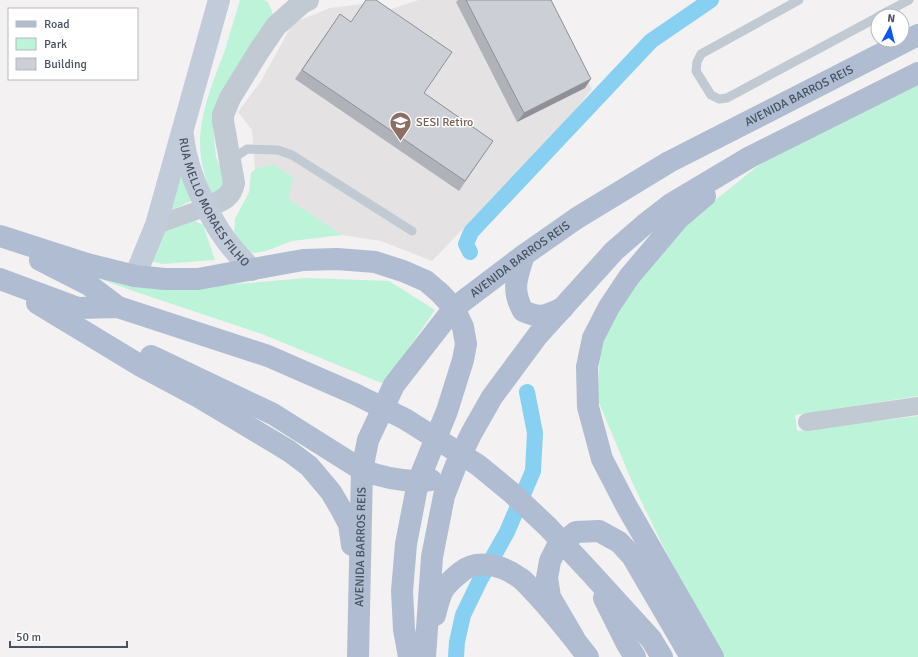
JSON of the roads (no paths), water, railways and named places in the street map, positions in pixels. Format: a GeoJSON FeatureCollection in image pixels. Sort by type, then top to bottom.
{"type":"FeatureCollection","features":[{"type":"Feature","properties":{"kind":"main road","name":"RUA MELLO MORAES FILHO"},"geometry":{"type":"LineString","coordinates":[[135,276],[156,225],[219,0]]}},
{"type":"Feature","properties":{"kind":"main road","name":"AVENIDA BARROS REIS"},"geometry":{"type":"LineString","coordinates":[[358,657],[362,470],[368,440],[394,385],[454,308],[524,255],[577,218],[669,162],[918,35]]}},
{"type":"Feature","properties":{"kind":"main road"},"geometry":{"type":"LineString","coordinates":[[426,657],[427,609],[432,558],[444,496],[456,465],[471,434],[492,397],[538,335],[614,251],[671,204],[750,157],[918,73]]}},
{"type":"Feature","properties":{"kind":"main road","name":"RUA MELLO MORAES FILHO"},"geometry":{"type":"LineString","coordinates":[[182,131],[187,158],[193,178],[207,207],[232,249],[252,270]]}},
{"type":"Feature","properties":{"kind":"main road"},"geometry":{"type":"LineString","coordinates":[[713,657],[627,507],[602,459],[588,407],[587,367],[593,338],[609,307],[629,277],[678,219],[750,157]]}},
{"type":"Feature","properties":{"kind":"main road"},"geometry":{"type":"LineString","coordinates":[[0,236],[87,264],[135,276],[165,279],[198,279],[303,260],[338,259],[375,262],[403,271],[426,281],[440,293],[454,308],[463,327],[466,344],[463,360],[447,411],[418,482],[406,544],[402,591],[404,628],[409,657]]}},
{"type":"Feature","properties":{"kind":"main road"},"geometry":{"type":"LineString","coordinates":[[0,239],[89,285],[118,307],[268,356],[306,372],[376,404],[453,449],[478,465],[512,493],[548,527],[651,639],[662,657]]}},
{"type":"Feature","properties":{"kind":"main road"},"geometry":{"type":"LineString","coordinates":[[524,255],[518,275],[516,289],[518,302],[523,311],[535,316],[545,316],[563,308]]}},
{"type":"Feature","properties":{"kind":"main road"},"geometry":{"type":"LineString","coordinates":[[0,279],[78,308],[118,307]]}},
{"type":"Feature","properties":{"kind":"main road"},"geometry":{"type":"LineString","coordinates":[[0,282],[88,333],[141,366],[199,397],[289,451],[309,466],[331,492],[348,524],[359,584]]}},
{"type":"Feature","properties":{"kind":"main road"},"geometry":{"type":"LineString","coordinates":[[88,333],[138,350],[273,414],[362,470],[378,476],[418,482],[434,479],[442,472],[471,434]]}},
{"type":"Feature","properties":{"kind":"main road"},"geometry":{"type":"LineString","coordinates":[[574,638],[550,597],[548,578],[550,561],[557,547],[576,532],[599,531],[619,542],[632,556],[691,657]]}},
{"type":"Feature","properties":{"kind":"main road"},"geometry":{"type":"LineString","coordinates":[[426,657],[439,597],[446,584],[466,568],[488,564],[504,568],[521,578],[574,638],[588,657]]}},
{"type":"Feature","properties":{"kind":"main road"},"geometry":{"type":"LineString","coordinates":[[585,566],[635,657]]}},
{"type":"Feature","properties":{"kind":"street"},"geometry":{"type":"LineString","coordinates":[[156,225],[226,199],[232,191],[234,183],[223,115],[230,98],[276,26],[297,7],[308,0]]}},
{"type":"Feature","properties":{"kind":"street"},"geometry":{"type":"LineString","coordinates":[[807,422],[918,406]]}},
{"type":"Feature","properties":{"kind":"lane"},"geometry":{"type":"LineString","coordinates":[[799,0],[701,54],[696,62],[696,71],[711,95],[719,99],[727,98],[870,21]]}},
{"type":"Feature","properties":{"kind":"lane"},"geometry":{"type":"LineString","coordinates":[[894,8],[909,0]]}},
{"type":"Feature","properties":{"kind":"lane"},"geometry":{"type":"LineString","coordinates":[[230,161],[247,149],[278,150],[292,155],[412,231]]}},
{"type":"Feature","properties":{"kind":"waterway"},"geometry":{"type":"LineString","coordinates":[[470,252],[466,244],[471,232],[651,41],[711,0]]}},
{"type":"Feature","properties":{"kind":"waterway"},"geometry":{"type":"LineString","coordinates":[[456,657],[457,642],[463,615],[480,580],[507,532],[533,471],[535,433],[527,392]]}},
{"type":"Feature","properties":{"kind":"place","name":"SESI Retiro"},"geometry":{"type":"Point","coordinates":[400,142]}}]}
